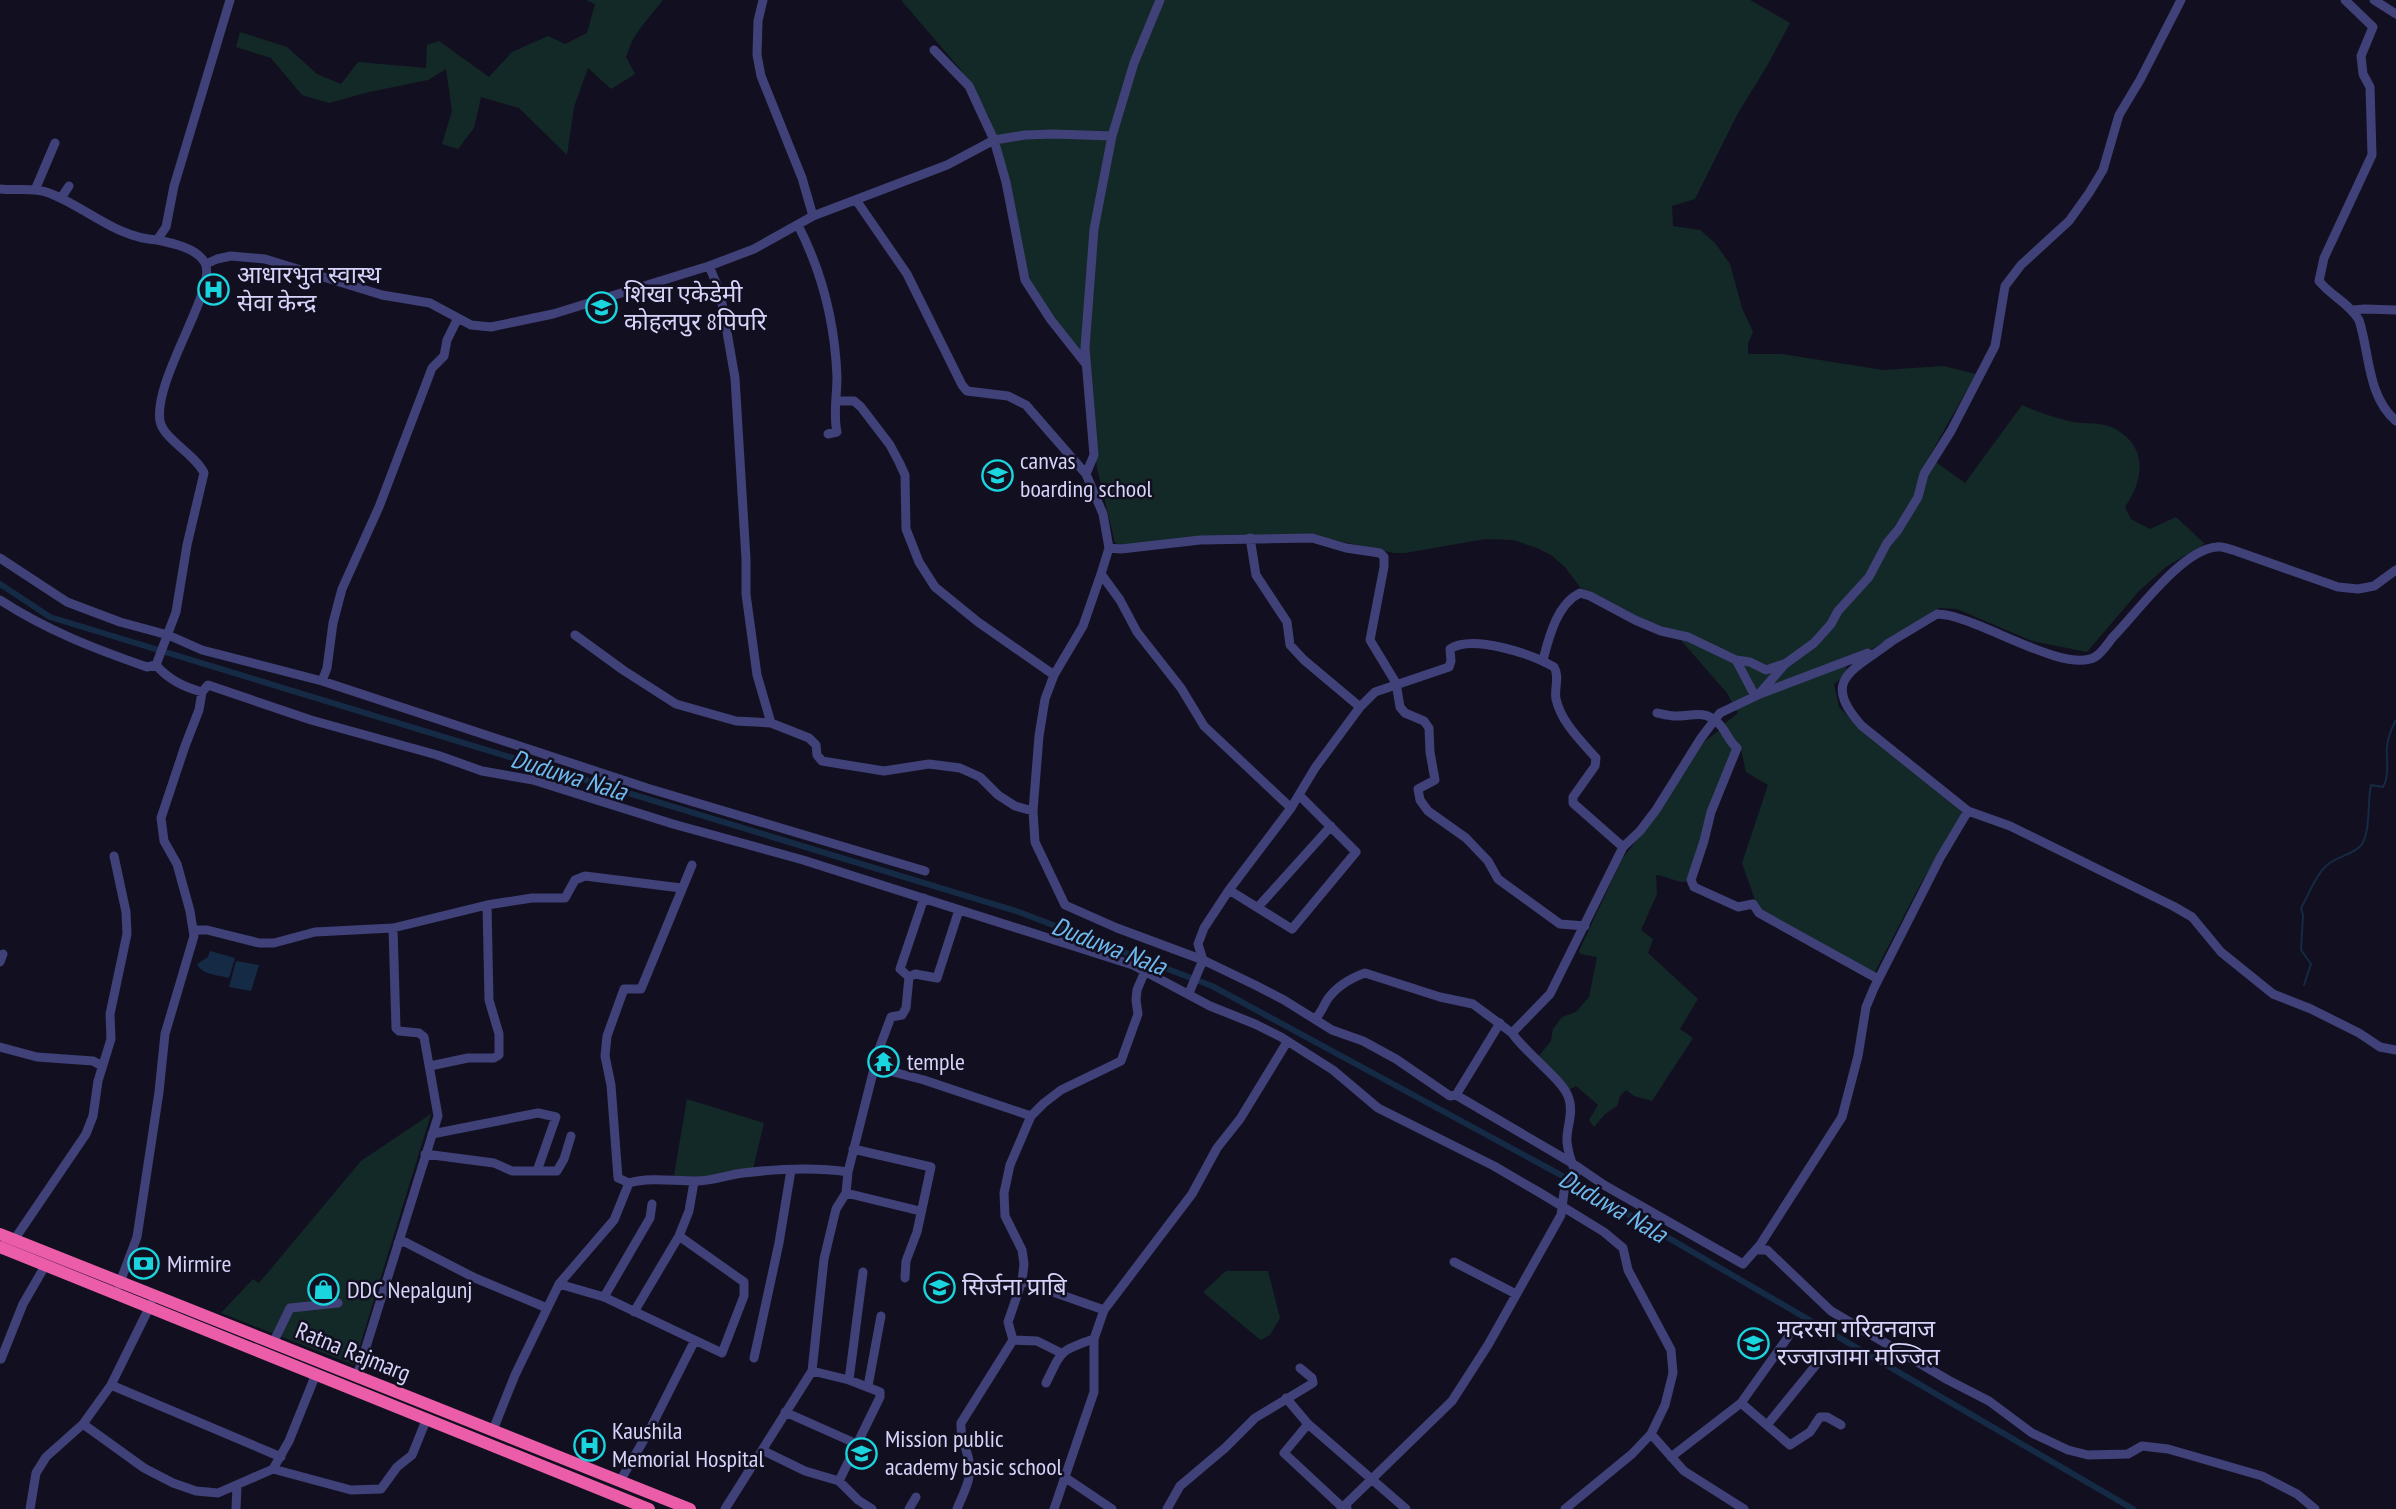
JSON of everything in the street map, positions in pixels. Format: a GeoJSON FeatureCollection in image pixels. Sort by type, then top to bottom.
{"type":"FeatureCollection","features":[{"type":"Feature","properties":{"kind":"highway","name":"Ratna Rajmarg"},"geometry":{"type":"LineString","coordinates":[[0,1234],[316,1374],[649,1509]]}},
{"type":"Feature","properties":{"kind":"highway","name":"Ratna Rajmarg"},"geometry":{"type":"LineString","coordinates":[[0,1247],[45,1266],[118,1287]]}},
{"type":"Feature","properties":{"kind":"highway","name":"Ratna Rajmarg"},"geometry":{"type":"LineString","coordinates":[[152,1302],[273,1343],[690,1509]]}},
{"type":"Feature","properties":{"kind":"street"},"geometry":{"type":"LineString","coordinates":[[157,240],[166,227],[174,186],[230,0]]}},
{"type":"Feature","properties":{"kind":"street"},"geometry":{"type":"LineString","coordinates":[[763,0],[758,20],[757,55],[761,76],[802,178],[813,216]]}},
{"type":"Feature","properties":{"kind":"street"},"geometry":{"type":"LineString","coordinates":[[1086,474],[1094,455],[1085,363],[1094,229],[1112,136],[1134,63],[1160,0]]}},
{"type":"Feature","properties":{"kind":"street"},"geometry":{"type":"LineString","coordinates":[[1757,695],[1785,664],[1814,643],[1869,577],[1887,543],[1898,530],[1918,497],[1924,474],[1951,430],[1994,346],[2000,300],[2005,286],[2021,265],[2069,221],[2089,194],[2103,170],[2119,115],[2181,0]]}},
{"type":"Feature","properties":{"kind":"street"},"geometry":{"type":"LineString","coordinates":[[2344,0],[2373,27],[2361,56],[2363,74],[2370,87],[2372,155],[2324,258],[2319,281],[2353,310],[2364,335],[2376,396],[2385,411],[2396,421]]}},
{"type":"Feature","properties":{"kind":"street"},"geometry":{"type":"LineString","coordinates":[[2374,0],[2396,14]]}},
{"type":"Feature","properties":{"kind":"street"},"geometry":{"type":"LineString","coordinates":[[934,50],[970,86],[994,140],[1006,183],[1025,280],[1051,320],[1085,363]]}},
{"type":"Feature","properties":{"kind":"street"},"geometry":{"type":"LineString","coordinates":[[206,264],[231,256],[265,259],[383,295],[430,303],[471,325],[491,327],[553,314],[709,266],[754,249],[813,216],[947,165],[994,140],[1054,134],[1112,136]]}},
{"type":"Feature","properties":{"kind":"street"},"geometry":{"type":"LineString","coordinates":[[35,190],[55,144]]}},
{"type":"Feature","properties":{"kind":"street"},"geometry":{"type":"LineString","coordinates":[[61,198],[69,186]]}},
{"type":"Feature","properties":{"kind":"street"},"geometry":{"type":"LineString","coordinates":[[0,189],[35,190],[61,198],[136,238],[157,240],[196,253],[206,264],[204,290],[172,364],[159,408],[162,429],[200,463],[204,473],[187,545],[176,612],[156,665]]}},
{"type":"Feature","properties":{"kind":"street"},"geometry":{"type":"LineString","coordinates":[[856,200],[907,274],[962,385],[967,391],[1008,396],[1026,405],[1086,474],[1103,514],[1109,548],[1083,626],[1054,675],[1045,699],[1039,736],[1033,811],[1035,842],[1065,905],[1284,1000],[1332,1030],[1363,1041],[1396,1059],[1450,1096],[1456,1095],[1572,1163],[1604,1185],[1743,1264],[1756,1250],[1842,1117],[1858,1056],[1866,1007],[1940,858],[1968,811]]}},
{"type":"Feature","properties":{"kind":"street"},"geometry":{"type":"LineString","coordinates":[[797,225],[808,244],[828,304],[838,401],[837,432],[828,434]]}},
{"type":"Feature","properties":{"kind":"street"},"geometry":{"type":"LineString","coordinates":[[709,266],[722,303],[735,378],[746,594],[757,675],[771,723]]}},
{"type":"Feature","properties":{"kind":"street"},"geometry":{"type":"LineString","coordinates":[[2353,310],[2396,310]]}},
{"type":"Feature","properties":{"kind":"street"},"geometry":{"type":"LineString","coordinates":[[322,681],[327,668],[333,623],[342,589],[379,508],[432,368],[443,356],[447,340],[458,318]]}},
{"type":"Feature","properties":{"kind":"street"},"geometry":{"type":"LineString","coordinates":[[838,401],[854,401],[861,407],[890,445],[899,462],[905,475],[906,529],[919,562],[935,587],[978,622],[1054,675]]}},
{"type":"Feature","properties":{"kind":"street"},"geometry":{"type":"LineString","coordinates":[[1109,548],[1250,538],[1312,538],[1384,557],[1370,640],[1396,683],[1400,707],[1405,713],[1424,721],[1429,728],[1430,751],[1436,775],[1432,783],[1418,789],[1424,806],[1466,838],[1488,860],[1498,879],[1547,916],[1560,924],[1585,926]]}},
{"type":"Feature","properties":{"kind":"street"},"geometry":{"type":"LineString","coordinates":[[1250,538],[1256,575],[1287,622],[1290,645],[1360,707]]}},
{"type":"Feature","properties":{"kind":"street"},"geometry":{"type":"LineString","coordinates":[[1513,1033],[1550,995],[1623,847],[1656,810],[1720,713],[1757,695],[1861,657],[1937,614],[1954,615],[1993,633],[2061,657],[2077,660],[2095,657],[2151,592],[2188,561],[2217,547],[2233,550],[2338,587],[2358,589],[2374,586],[2396,570]]}},
{"type":"Feature","properties":{"kind":"street"},"geometry":{"type":"LineString","coordinates":[[0,558],[67,602],[120,622],[214,653],[322,681],[646,788],[925,871]]}},
{"type":"Feature","properties":{"kind":"street"},"geometry":{"type":"LineString","coordinates":[[1101,574],[1120,600],[1137,632],[1181,688],[1204,726],[1291,808]]}},
{"type":"Feature","properties":{"kind":"street"},"geometry":{"type":"LineString","coordinates":[[1543,660],[1557,618],[1580,593],[1635,620],[1661,631],[1688,637],[1736,660],[1750,662],[1766,670],[1785,664]]}},
{"type":"Feature","properties":{"kind":"street"},"geometry":{"type":"LineString","coordinates":[[0,600],[74,641],[147,667],[156,665]]}},
{"type":"Feature","properties":{"kind":"street"},"geometry":{"type":"LineString","coordinates":[[575,635],[613,664],[676,704],[736,721],[771,723],[809,738],[816,745],[817,755],[822,761],[884,771],[929,764],[960,768],[980,777],[998,796],[1015,806],[1033,811]]}},
{"type":"Feature","properties":{"kind":"street"},"geometry":{"type":"LineString","coordinates":[[1891,642],[1842,682],[1840,692],[1843,701],[1862,726],[1968,811],[2010,825],[2173,906],[2192,917],[2221,952],[2273,994],[2311,1009],[2359,1033],[2380,1047],[2396,1050]]}},
{"type":"Feature","properties":{"kind":"street"},"geometry":{"type":"LineString","coordinates":[[1189,993],[1202,965],[1198,944],[1204,928],[1360,707],[1375,692],[1449,667],[1450,649],[1461,643],[1475,643],[1519,652],[1543,660],[1556,671],[1555,695],[1564,719],[1596,758],[1595,766],[1573,797],[1573,803],[1623,847]]}},
{"type":"Feature","properties":{"kind":"street"},"geometry":{"type":"LineString","coordinates":[[1736,660],[1757,695]]}},
{"type":"Feature","properties":{"kind":"street"},"geometry":{"type":"LineString","coordinates":[[156,665],[164,675],[184,687],[202,692]]}},
{"type":"Feature","properties":{"kind":"street"},"geometry":{"type":"LineString","coordinates":[[118,1287],[137,1237],[159,1092],[163,1044],[194,936],[177,864],[164,841],[161,818],[199,710],[202,692],[208,685],[311,720],[437,755],[482,771],[533,780],[673,824],[797,858],[1145,971],[1210,1006],[1255,1024],[1287,1042],[1333,1070],[1378,1108],[1494,1166],[1564,1208],[1623,1248],[1628,1270],[1671,1350],[1673,1373],[1665,1405],[1651,1434],[1632,1454],[1564,1509]]}},
{"type":"Feature","properties":{"kind":"street"},"geometry":{"type":"LineString","coordinates":[[1657,713],[1673,716],[1700,713],[1714,719],[1737,751],[1710,812],[1691,880],[1694,887],[1738,907],[1753,904],[1759,913],[1878,979]]}},
{"type":"Feature","properties":{"kind":"street"},"geometry":{"type":"LineString","coordinates":[[1229,890],[1292,929],[1356,852],[1299,794]]}},
{"type":"Feature","properties":{"kind":"street"},"geometry":{"type":"LineString","coordinates":[[1258,907],[1331,826]]}},
{"type":"Feature","properties":{"kind":"street"},"geometry":{"type":"LineString","coordinates":[[14,1240],[86,1134],[93,1116],[98,1081],[111,1039],[110,1014],[127,934],[126,912],[114,856]]}},
{"type":"Feature","properties":{"kind":"street"},"geometry":{"type":"LineString","coordinates":[[692,865],[641,989],[624,989],[605,1044],[618,1149],[618,1178],[629,1184],[647,1179],[694,1182],[744,1173],[824,1168],[848,1172]]}},
{"type":"Feature","properties":{"kind":"street"},"geometry":{"type":"LineString","coordinates":[[193,930],[207,930],[239,940],[274,943],[315,932],[393,928],[487,905],[532,898],[565,898],[575,880],[585,876],[681,888]]}},
{"type":"Feature","properties":{"kind":"street"},"geometry":{"type":"LineString","coordinates":[[909,977],[900,969],[924,898]]}},
{"type":"Feature","properties":{"kind":"street"},"geometry":{"type":"LineString","coordinates":[[430,1066],[468,1058],[494,1058],[499,1055],[499,1034],[489,1000],[487,905]]}},
{"type":"Feature","properties":{"kind":"street"},"geometry":{"type":"LineString","coordinates":[[909,977],[915,974],[937,978],[959,910]]}},
{"type":"Feature","properties":{"kind":"street"},"geometry":{"type":"LineString","coordinates":[[357,1376],[438,1115],[424,1037],[419,1033],[398,1031],[396,1028],[393,928]]}},
{"type":"Feature","properties":{"kind":"street"},"geometry":{"type":"LineString","coordinates":[[957,1509],[970,1477],[969,1460],[960,1437],[961,1423],[1013,1339],[1008,1322],[1022,1280],[1022,1250],[1005,1216],[1004,1193],[1010,1165],[1031,1116],[1061,1090],[1121,1061],[1138,1014],[1137,990],[1145,971]]}},
{"type":"Feature","properties":{"kind":"street"},"geometry":{"type":"LineString","coordinates":[[1308,1424],[1284,1453],[1344,1508],[1452,1401],[1488,1345],[1564,1208],[1564,1192],[1576,1174],[1567,1142],[1571,1112],[1569,1099],[1556,1080],[1525,1051],[1513,1033],[1473,1004],[1440,997],[1365,973],[1332,993],[1315,1019]]}},
{"type":"Feature","properties":{"kind":"street"},"geometry":{"type":"LineString","coordinates":[[725,1509],[811,1371],[824,1259],[836,1209],[846,1194],[853,1149],[874,1067],[891,1017],[902,1015],[906,1008],[909,977]]}},
{"type":"Feature","properties":{"kind":"street"},"geometry":{"type":"LineString","coordinates":[[1456,1095],[1500,1023]]}},
{"type":"Feature","properties":{"kind":"street"},"geometry":{"type":"LineString","coordinates":[[1054,1509],[1094,1392],[1094,1339],[1104,1310],[1192,1194],[1217,1148],[1240,1119],[1287,1042]]}},
{"type":"Feature","properties":{"kind":"street"},"geometry":{"type":"LineString","coordinates":[[0,1047],[37,1057],[93,1060],[103,1066]]}},
{"type":"Feature","properties":{"kind":"street"},"geometry":{"type":"LineString","coordinates":[[874,1067],[924,1080],[1031,1116]]}},
{"type":"Feature","properties":{"kind":"street"},"geometry":{"type":"LineString","coordinates":[[432,1134],[538,1113],[556,1117],[537,1171]]}},
{"type":"Feature","properties":{"kind":"street"},"geometry":{"type":"LineString","coordinates":[[425,1154],[494,1163],[512,1171],[557,1171],[571,1136]]}},
{"type":"Feature","properties":{"kind":"street"},"geometry":{"type":"LineString","coordinates":[[853,1149],[931,1167],[917,1232],[906,1261],[905,1278]]}},
{"type":"Feature","properties":{"kind":"street"},"geometry":{"type":"LineString","coordinates":[[754,1358],[779,1243],[790,1170]]}},
{"type":"Feature","properties":{"kind":"street"},"geometry":{"type":"LineString","coordinates":[[634,1312],[679,1236],[694,1182]]}},
{"type":"Feature","properties":{"kind":"street"},"geometry":{"type":"LineString","coordinates":[[493,1430],[559,1284],[614,1220],[629,1184]]}},
{"type":"Feature","properties":{"kind":"street"},"geometry":{"type":"LineString","coordinates":[[846,1194],[920,1211]]}},
{"type":"Feature","properties":{"kind":"street"},"geometry":{"type":"LineString","coordinates":[[604,1297],[650,1218],[652,1205]]}},
{"type":"Feature","properties":{"kind":"street"},"geometry":{"type":"LineString","coordinates":[[559,1284],[604,1297],[722,1353],[744,1296],[744,1282],[679,1236]]}},
{"type":"Feature","properties":{"kind":"street"},"geometry":{"type":"LineString","coordinates":[[398,1243],[405,1242],[475,1278],[547,1308]]}},
{"type":"Feature","properties":{"kind":"street"},"geometry":{"type":"LineString","coordinates":[[1756,1250],[1767,1250],[1831,1311],[1959,1387],[1989,1401],[2032,1433],[2068,1450],[2088,1455],[2128,1454],[2142,1446],[2168,1449],[2262,1476],[2297,1494],[2315,1509]]}},
{"type":"Feature","properties":{"kind":"street"},"geometry":{"type":"LineString","coordinates":[[1454,1262],[1516,1294]]}},
{"type":"Feature","properties":{"kind":"street"},"geometry":{"type":"LineString","coordinates":[[1,1359],[23,1304],[45,1266]]}},
{"type":"Feature","properties":{"kind":"street"},"geometry":{"type":"LineString","coordinates":[[849,1380],[863,1272]]}},
{"type":"Feature","properties":{"kind":"street"},"geometry":{"type":"LineString","coordinates":[[1022,1280],[1104,1310]]}},
{"type":"Feature","properties":{"kind":"street"},"geometry":{"type":"LineString","coordinates":[[30,1509],[36,1473],[46,1457],[83,1424],[111,1385],[152,1302]]}},
{"type":"Feature","properties":{"kind":"street"},"geometry":{"type":"LineString","coordinates":[[273,1343],[290,1308],[338,1303]]}},
{"type":"Feature","properties":{"kind":"street"},"geometry":{"type":"LineString","coordinates":[[868,1386],[881,1316]]}},
{"type":"Feature","properties":{"kind":"street"},"geometry":{"type":"LineString","coordinates":[[1671,1457],[1741,1403],[1788,1337]]}},
{"type":"Feature","properties":{"kind":"street"},"geometry":{"type":"LineString","coordinates":[[1013,1339],[1037,1342],[1061,1353]]}},
{"type":"Feature","properties":{"kind":"street"},"geometry":{"type":"LineString","coordinates":[[1046,1383],[1061,1353],[1067,1348],[1094,1339]]}},
{"type":"Feature","properties":{"kind":"street"},"geometry":{"type":"LineString","coordinates":[[620,1481],[694,1342]]}},
{"type":"Feature","properties":{"kind":"street"},"geometry":{"type":"LineString","coordinates":[[1767,1425],[1820,1360]]}},
{"type":"Feature","properties":{"kind":"street"},"geometry":{"type":"LineString","coordinates":[[1167,1509],[1180,1486],[1255,1418],[1313,1383],[1312,1378],[1300,1368]]}},
{"type":"Feature","properties":{"kind":"street"},"geometry":{"type":"LineString","coordinates":[[811,1371],[880,1391],[880,1398],[839,1481]]}},
{"type":"Feature","properties":{"kind":"street"},"geometry":{"type":"LineString","coordinates":[[83,1424],[144,1468],[173,1483],[196,1491],[218,1493],[273,1469],[281,1457],[316,1374]]}},
{"type":"Feature","properties":{"kind":"street"},"geometry":{"type":"LineString","coordinates":[[111,1385],[281,1457]]}},
{"type":"Feature","properties":{"kind":"street"},"geometry":{"type":"LineString","coordinates":[[1286,1398],[1308,1424],[1406,1509]]}},
{"type":"Feature","properties":{"kind":"street"},"geometry":{"type":"LineString","coordinates":[[1741,1403],[1790,1445],[1810,1432],[1820,1417],[1827,1417],[1840,1425]]}},
{"type":"Feature","properties":{"kind":"street"},"geometry":{"type":"LineString","coordinates":[[785,1412],[857,1444]]}},
{"type":"Feature","properties":{"kind":"street"},"geometry":{"type":"LineString","coordinates":[[273,1469],[351,1490],[380,1489],[397,1467],[412,1455],[427,1418]]}},
{"type":"Feature","properties":{"kind":"street"},"geometry":{"type":"LineString","coordinates":[[1651,1434],[1684,1471],[1744,1509]]}},
{"type":"Feature","properties":{"kind":"street"},"geometry":{"type":"LineString","coordinates":[[762,1450],[805,1471],[839,1481],[858,1500],[872,1509]]}},
{"type":"Feature","properties":{"kind":"street"},"geometry":{"type":"LineString","coordinates":[[1066,1478],[1112,1509]]}},
{"type":"Feature","properties":{"kind":"street"},"geometry":{"type":"LineString","coordinates":[[236,1509],[237,1486]]}},
{"type":"Feature","properties":{"kind":"street"},"geometry":{"type":"LineString","coordinates":[[909,1509],[916,1497]]}},
{"type":"Feature","properties":{"kind":"green space"},"geometry":{"type":"Polygon","coordinates":[[[586,0],[663,0],[632,41],[626,57],[635,74],[611,89],[588,68],[574,107],[567,155],[519,108],[481,97],[474,128],[458,149],[442,144],[452,111],[446,69],[428,80],[329,103],[302,95],[271,58],[236,47],[240,32],[287,47],[317,74],[341,84],[358,62],[426,68],[427,45],[439,41],[489,77],[512,52],[548,36],[565,44],[587,33],[595,4],[586,0]]]}},
{"type":"Feature","properties":{"kind":"green space"},"geometry":{"type":"Polygon","coordinates":[[[901,0],[1750,0],[1790,23],[1738,113],[1695,199],[1672,206],[1673,226],[1700,230],[1715,243],[1730,264],[1742,308],[1753,332],[1748,343],[1748,354],[1782,354],[1883,370],[1943,366],[1976,374],[1929,457],[1965,483],[2022,405],[2073,422],[2107,425],[2123,434],[2137,452],[2139,473],[2132,496],[2125,507],[2131,519],[2150,529],[2176,517],[2205,544],[2167,566],[2139,591],[2087,652],[2032,641],[1957,609],[1939,608],[1893,638],[1846,662],[1847,675],[1834,684],[1839,707],[1854,723],[1964,814],[1921,883],[1874,974],[1759,911],[1742,863],[1768,785],[1746,772],[1741,750],[1724,724],[1738,713],[1727,693],[1672,630],[1633,615],[1580,587],[1565,567],[1551,555],[1513,540],[1485,539],[1405,553],[1316,536],[1123,546],[1115,543],[1097,468],[1083,357],[1026,277],[1008,174],[989,117],[960,69],[901,0]]]}},
{"type":"Feature","properties":{"kind":"green space"},"geometry":{"type":"Polygon","coordinates":[[[1721,729],[1733,747],[1688,879],[1681,882],[1656,875],[1657,894],[1641,930],[1653,939],[1648,953],[1698,999],[1680,1029],[1693,1038],[1652,1101],[1634,1096],[1626,1090],[1620,1096],[1617,1106],[1605,1114],[1594,1127],[1589,1120],[1598,1105],[1576,1086],[1569,1090],[1537,1058],[1551,1041],[1553,1029],[1562,1017],[1576,1012],[1589,997],[1597,957],[1580,954],[1579,951],[1622,859],[1705,741],[1721,729]]]}},
{"type":"Feature","properties":{"kind":"green space"},"geometry":{"type":"Polygon","coordinates":[[[687,1099],[764,1123],[753,1169],[689,1180],[674,1175],[687,1099]]]}},
{"type":"Feature","properties":{"kind":"green space"},"geometry":{"type":"Polygon","coordinates":[[[431,1114],[354,1365],[221,1313],[253,1279],[259,1283],[361,1161],[431,1114]]]}},
{"type":"Feature","properties":{"kind":"green space"},"geometry":{"type":"Polygon","coordinates":[[[1226,1271],[1268,1271],[1280,1318],[1270,1335],[1261,1340],[1203,1292],[1226,1271]]]}},
{"type":"Feature","properties":{"kind":"water"},"geometry":{"type":"Polygon","coordinates":[[[210,951],[235,958],[229,978],[199,968],[197,964],[208,957],[210,951]]]}},
{"type":"Feature","properties":{"kind":"water"},"geometry":{"type":"Polygon","coordinates":[[[236,961],[259,965],[251,991],[229,987],[236,961]]]}},
{"type":"Feature","properties":{"kind":"waterway","name":"Duduwa Nala"},"geometry":{"type":"LineString","coordinates":[[0,584],[50,617],[1019,912],[1212,986],[1559,1174],[2133,1509]]}},
{"type":"Feature","properties":{"kind":"waterway"},"geometry":{"type":"LineString","coordinates":[[2304,985],[2311,964],[2301,950],[2301,908],[2322,870],[2362,844],[2367,831],[2371,785],[2383,787],[2385,782],[2387,743],[2396,720]]}},
{"type":"Feature","properties":{"kind":"place","name":"आधारभुत स्वास्थ सेवा केन्द्र"},"geometry":{"type":"Point","coordinates":[214,289]}},
{"type":"Feature","properties":{"kind":"place","name":"शिखा एकेडेमी कोहलपुर 8पिपरि"},"geometry":{"type":"Point","coordinates":[601,308]}},
{"type":"Feature","properties":{"kind":"place","name":"canvas boarding school"},"geometry":{"type":"Point","coordinates":[997,475]}},
{"type":"Feature","properties":{"kind":"place","name":"temple"},"geometry":{"type":"Point","coordinates":[884,1062]}},
{"type":"Feature","properties":{"kind":"place","name":"Mirmire"},"geometry":{"type":"Point","coordinates":[144,1264]}},
{"type":"Feature","properties":{"kind":"place","name":"सिर्जना प्राबि"},"geometry":{"type":"Point","coordinates":[939,1287]}},
{"type":"Feature","properties":{"kind":"place","name":"DDC Nepalgunj"},"geometry":{"type":"Point","coordinates":[324,1290]}},
{"type":"Feature","properties":{"kind":"place","name":"मदरसा गरिवनवाज रज्जाजामा मज्जित"},"geometry":{"type":"Point","coordinates":[1754,1343]}},
{"type":"Feature","properties":{"kind":"place","name":"Kaushila Memorial Hospital"},"geometry":{"type":"Point","coordinates":[589,1445]}},
{"type":"Feature","properties":{"kind":"place","name":"Mission public academy basic school"},"geometry":{"type":"Point","coordinates":[862,1453]}}]}
